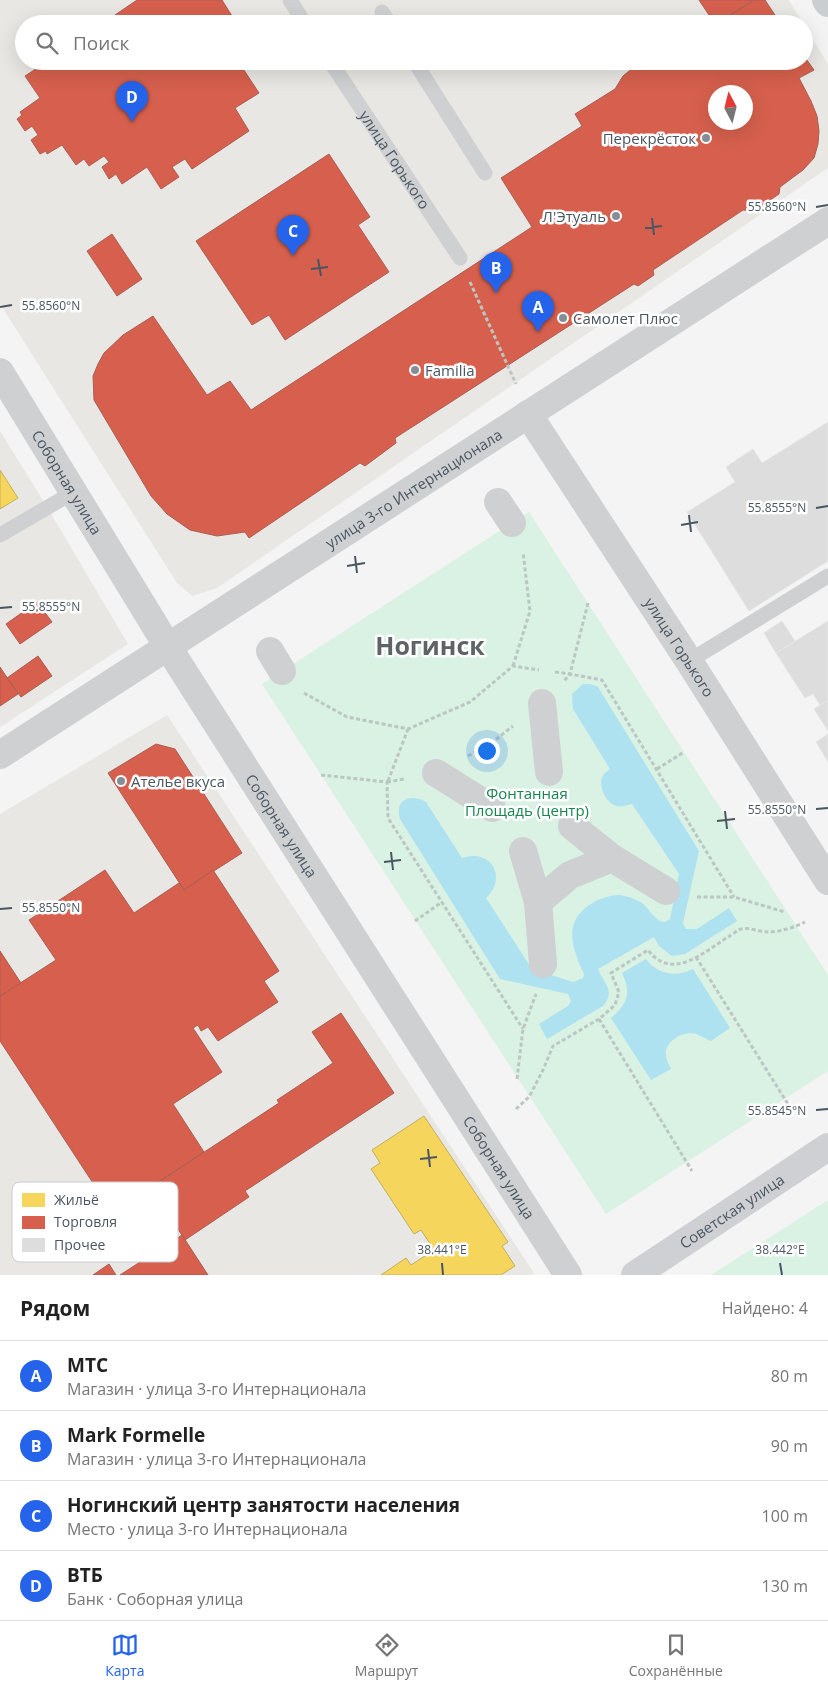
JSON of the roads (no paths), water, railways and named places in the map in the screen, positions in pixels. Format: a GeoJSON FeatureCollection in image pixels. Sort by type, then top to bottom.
{"type":"FeatureCollection","features":[{"type":"Feature","properties":{"kind":"street","name":"улица 3-го Интернационала"},"geometry":{"type":"LineString","coordinates":[[0,755],[828,221]]}},
{"type":"Feature","properties":{"kind":"street","name":"Соборная улица"},"geometry":{"type":"LineString","coordinates":[[0,372],[168,647],[568,1275]]}},
{"type":"Feature","properties":{"kind":"street","name":"улица Горького"},"geometry":{"type":"LineString","coordinates":[[528,414],[689,661],[828,881]]}},
{"type":"Feature","properties":{"kind":"street"},"geometry":{"type":"LineString","coordinates":[[542,703],[549,772]]}},
{"type":"Feature","properties":{"kind":"street"},"geometry":{"type":"LineString","coordinates":[[436,773],[492,808]]}},
{"type":"Feature","properties":{"kind":"street"},"geometry":{"type":"LineString","coordinates":[[572,826],[612,858],[666,891]]}},
{"type":"Feature","properties":{"kind":"street"},"geometry":{"type":"LineString","coordinates":[[522,851],[538,902],[542,964]]}},
{"type":"Feature","properties":{"kind":"street"},"geometry":{"type":"LineString","coordinates":[[538,902],[570,875],[612,858]]}},
{"type":"Feature","properties":{"kind":"street","name":"Советская улица"},"geometry":{"type":"LineString","coordinates":[[635,1275],[828,1147]]}},
{"type":"Feature","properties":{"kind":"lane"},"geometry":{"type":"LineString","coordinates":[[290,0],[299,15]]}},
{"type":"Feature","properties":{"kind":"lane","name":"улица Горького"},"geometry":{"type":"LineString","coordinates":[[336,70],[460,258]]}},
{"type":"Feature","properties":{"kind":"lane"},"geometry":{"type":"LineString","coordinates":[[420,70],[485,173]]}},
{"type":"Feature","properties":{"kind":"lane"},"geometry":{"type":"LineString","coordinates":[[0,535],[74,492]]}},
{"type":"Feature","properties":{"kind":"lane"},"geometry":{"type":"LineString","coordinates":[[689,661],[828,576]]}},
{"type":"Feature","properties":{"kind":"water"},"geometry":{"type":"Polygon","coordinates":[[[583,684],[598,687],[699,851],[683,923],[686,929],[697,929],[729,908],[737,921],[685,954],[672,956],[659,946],[654,937],[598,969],[608,988],[609,996],[607,1001],[603,1006],[547,1039],[539,1024],[568,1006],[571,1001],[568,994],[500,979],[400,819],[399,807],[402,802],[410,798],[426,802],[462,858],[481,857],[493,866],[496,873],[496,881],[486,898],[532,969],[573,982],[583,978],[584,974],[575,952],[572,932],[574,923],[586,907],[598,900],[621,895],[642,903],[655,917],[665,922],[670,919],[679,874],[632,804],[614,805],[604,794],[601,782],[604,774],[610,769],[573,709],[572,694],[583,684]]]}},
{"type":"Feature","properties":{"kind":"water"},"geometry":{"type":"Polygon","coordinates":[[[646,959],[656,968],[667,973],[687,972],[693,969],[730,1028],[711,1041],[691,1033],[675,1038],[666,1052],[666,1058],[671,1069],[651,1080],[611,1018],[621,1008],[626,998],[627,987],[622,973],[646,959]]]}},
{"type":"Feature","properties":{"kind":"place","name":"ВТБ"},"geometry":{"type":"Point","coordinates":[132,122]}},
{"type":"Feature","properties":{"kind":"place","name":"Перекрёсток"},"geometry":{"type":"Point","coordinates":[706,138]}},
{"type":"Feature","properties":{"kind":"place","name":"Л'Этуаль"},"geometry":{"type":"Point","coordinates":[616,216]}},
{"type":"Feature","properties":{"kind":"place","name":"Ногинский центр занятости населения"},"geometry":{"type":"Point","coordinates":[293,256]}},
{"type":"Feature","properties":{"kind":"place","name":"Mark Formelle"},"geometry":{"type":"Point","coordinates":[496,293]}},
{"type":"Feature","properties":{"kind":"place","name":"Самолет Плюс"},"geometry":{"type":"Point","coordinates":[563,318]}},
{"type":"Feature","properties":{"kind":"place","name":"МТС"},"geometry":{"type":"Point","coordinates":[538,332]}},
{"type":"Feature","properties":{"kind":"place","name":"Familia"},"geometry":{"type":"Point","coordinates":[415,370]}},
{"type":"Feature","properties":{"kind":"place","name":"Ателье вкуса"},"geometry":{"type":"Point","coordinates":[121,781]}},
{"type":"Feature","properties":{"kind":"district","name":"Ногинск"},"geometry":{"type":"Point","coordinates":[430,645]}},
{"type":"Feature","properties":{"kind":"park label","name":"Фонтанная Площадь (центр)"},"geometry":{"type":"Point","coordinates":[527,802]}}]}
